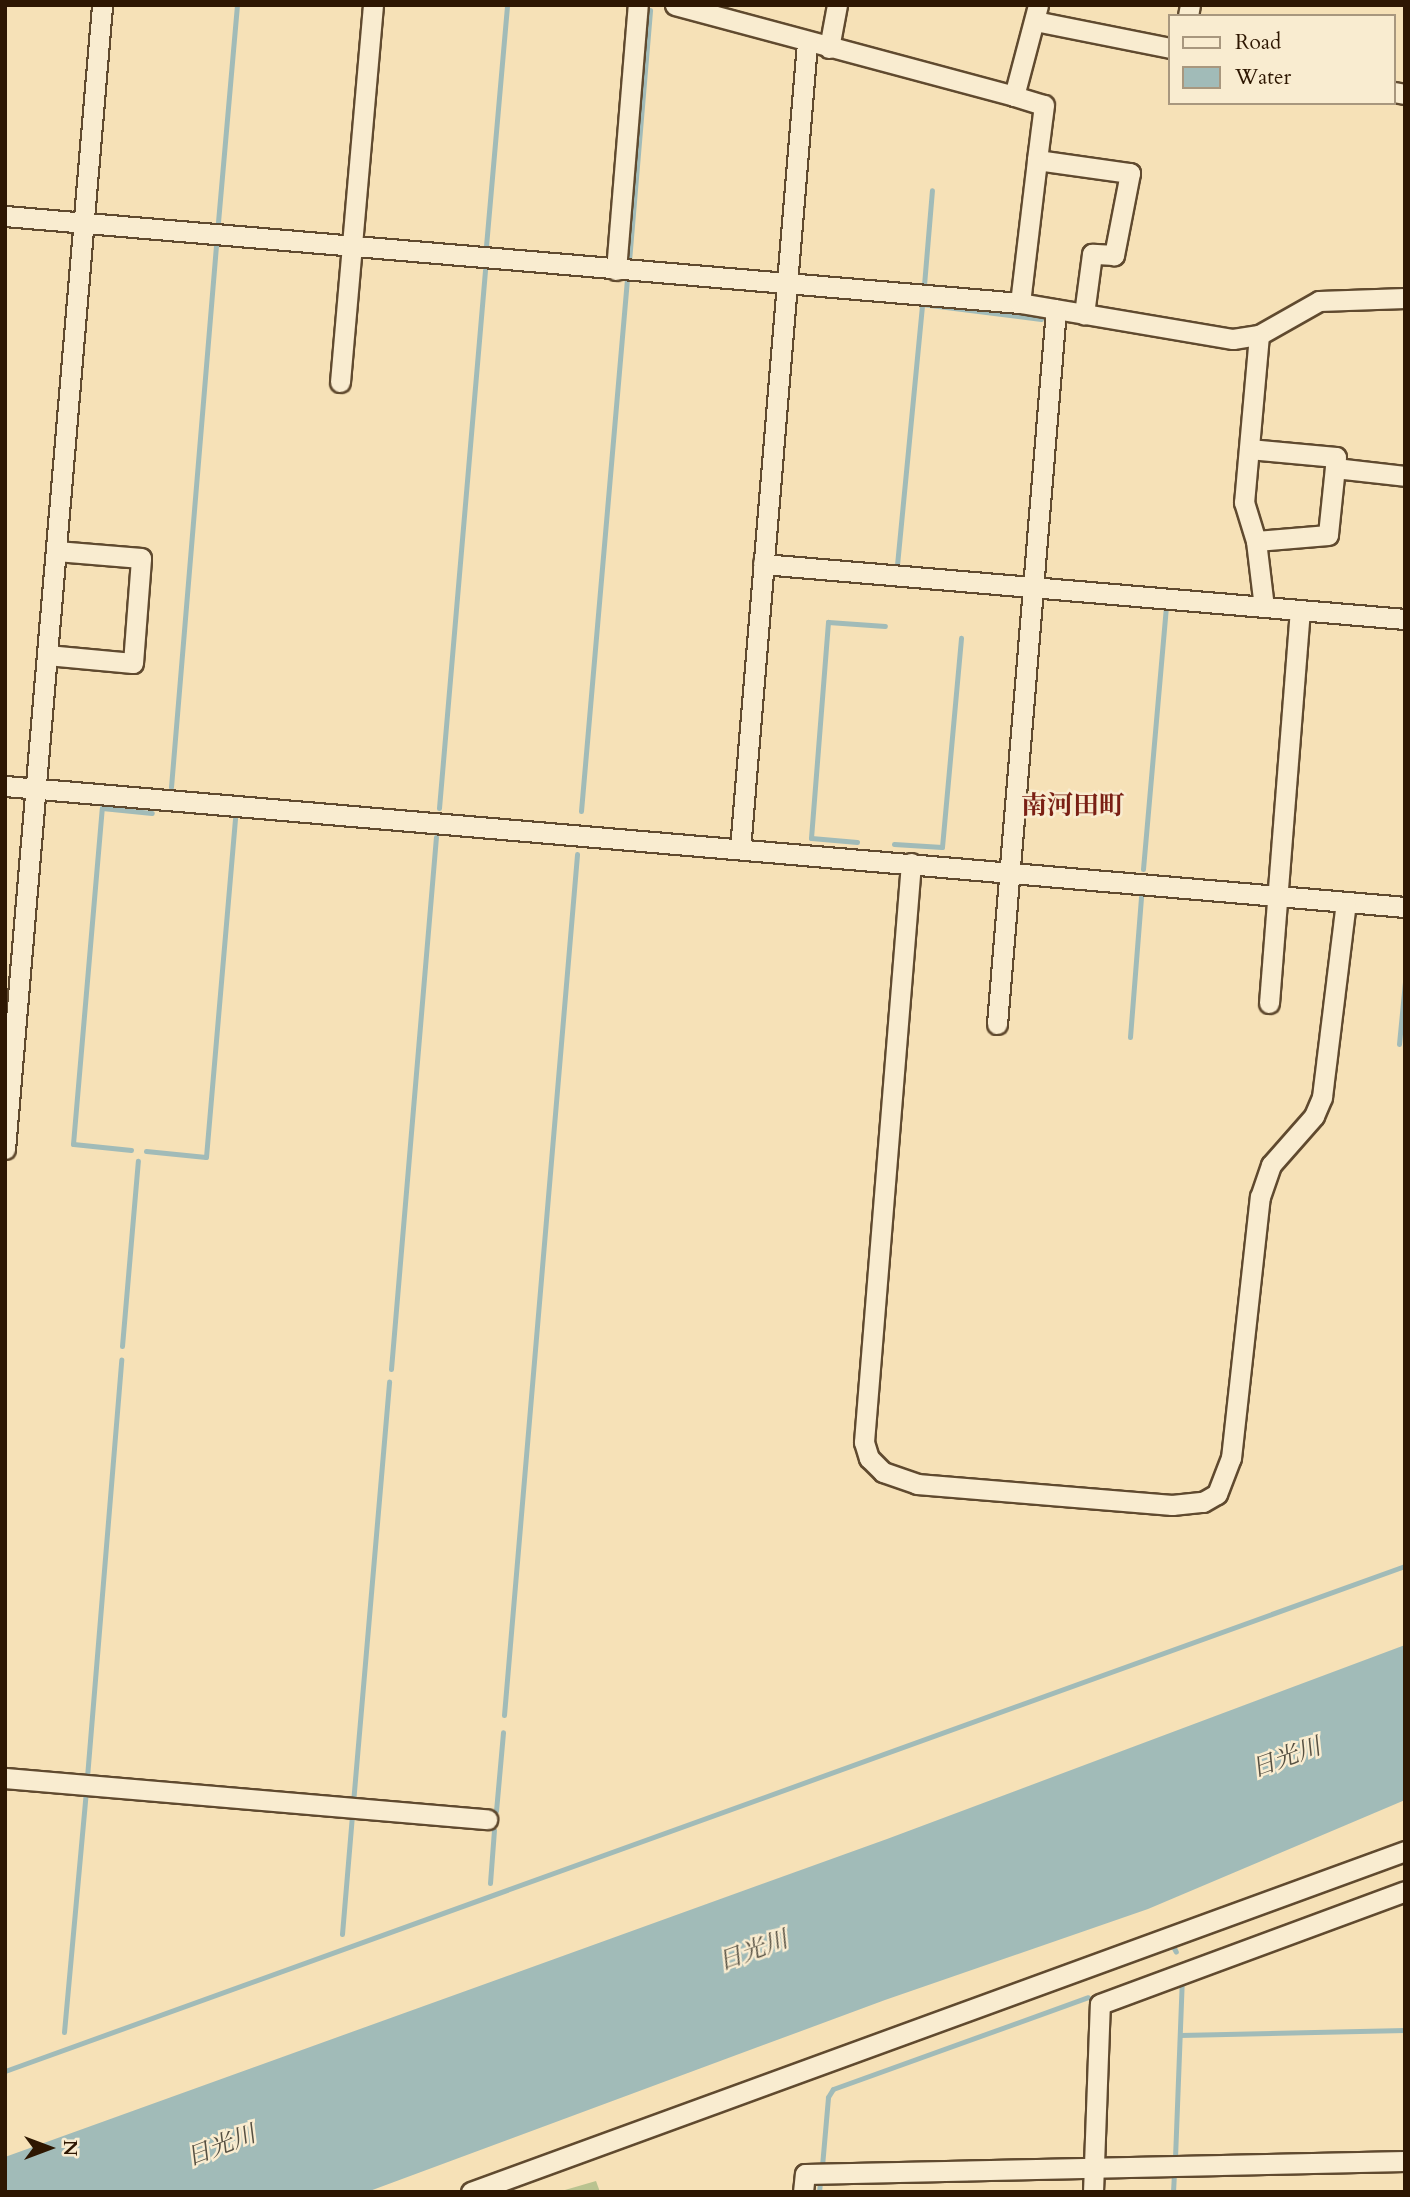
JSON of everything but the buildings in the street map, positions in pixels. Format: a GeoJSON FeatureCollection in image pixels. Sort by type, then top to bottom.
{"type":"FeatureCollection","features":[{"type":"Feature","properties":{"kind":"street"},"geometry":{"type":"LineString","coordinates":[[5,1149],[7,1098],[36,789],[102,5]]}},
{"type":"Feature","properties":{"kind":"street"},"geometry":{"type":"LineString","coordinates":[[340,382],[373,5]]}},
{"type":"Feature","properties":{"kind":"street"},"geometry":{"type":"LineString","coordinates":[[616,270],[638,5]]}},
{"type":"Feature","properties":{"kind":"street"},"geometry":{"type":"LineString","coordinates":[[675,5],[1044,105],[1020,303]]}},
{"type":"Feature","properties":{"kind":"street"},"geometry":{"type":"LineString","coordinates":[[829,48],[837,5]]}},
{"type":"Feature","properties":{"kind":"street"},"geometry":{"type":"LineString","coordinates":[[1014,96],[1036,13],[1168,47]]}},
{"type":"Feature","properties":{"kind":"street"},"geometry":{"type":"LineString","coordinates":[[740,849],[807,41]]}},
{"type":"Feature","properties":{"kind":"street"},"geometry":{"type":"LineString","coordinates":[[1037,160],[1130,173],[1114,255],[1092,254],[1084,314]]}},
{"type":"Feature","properties":{"kind":"street"},"geometry":{"type":"LineString","coordinates":[[5,216],[352,248],[1020,303],[1233,339],[1259,335],[1320,301],[1405,298]]}},
{"type":"Feature","properties":{"kind":"street"},"geometry":{"type":"LineString","coordinates":[[997,1024],[1056,309]]}},
{"type":"Feature","properties":{"kind":"street"},"geometry":{"type":"LineString","coordinates":[[1259,335],[1244,502],[1256,541],[1265,607]]}},
{"type":"Feature","properties":{"kind":"street"},"geometry":{"type":"LineString","coordinates":[[1249,449],[1336,457],[1328,536],[1256,541]]}},
{"type":"Feature","properties":{"kind":"street"},"geometry":{"type":"LineString","coordinates":[[1335,468],[1405,476]]}},
{"type":"Feature","properties":{"kind":"street"},"geometry":{"type":"LineString","coordinates":[[47,655],[133,663],[141,558],[56,551]]}},
{"type":"Feature","properties":{"kind":"street"},"geometry":{"type":"LineString","coordinates":[[763,564],[1405,619]]}},
{"type":"Feature","properties":{"kind":"street"},"geometry":{"type":"LineString","coordinates":[[1269,1003],[1300,610]]}},
{"type":"Feature","properties":{"kind":"street"},"geometry":{"type":"LineString","coordinates":[[5,786],[1405,907]]}},
{"type":"Feature","properties":{"kind":"street"},"geometry":{"type":"LineString","coordinates":[[911,863],[864,1442],[869,1458],[883,1472],[917,1484],[1172,1505],[1203,1502],[1217,1494],[1231,1458],[1260,1197],[1271,1165],[1314,1116],[1322,1097],[1346,902]]}},
{"type":"Feature","properties":{"kind":"street"},"geometry":{"type":"LineString","coordinates":[[5,1779],[487,1819]]}},
{"type":"Feature","properties":{"kind":"street"},"geometry":{"type":"LineString","coordinates":[[471,2192],[1405,1851]]}},
{"type":"Feature","properties":{"kind":"street"},"geometry":{"type":"LineString","coordinates":[[1093,2192],[1100,2004],[1405,1891]]}},
{"type":"Feature","properties":{"kind":"street"},"geometry":{"type":"LineString","coordinates":[[803,2192],[805,2174],[1405,2161]]}},
{"type":"Feature","properties":{"kind":"green space"},"geometry":{"type":"Polygon","coordinates":[[[596,2181],[600,2192],[558,2192],[596,2181]]]}},
{"type":"Feature","properties":{"kind":"water","name":"日光川"},"geometry":{"type":"Polygon","coordinates":[[[1405,1645],[1405,1800],[1148,1909],[885,2000],[367,2192],[5,2192],[5,2157],[887,1839],[1405,1645]]]}},
{"type":"Feature","properties":{"kind":"waterway"},"geometry":{"type":"LineString","coordinates":[[218,222],[237,5]]}},
{"type":"Feature","properties":{"kind":"waterway"},"geometry":{"type":"LineString","coordinates":[[486,246],[507,5]]}},
{"type":"Feature","properties":{"kind":"waterway"},"geometry":{"type":"LineString","coordinates":[[629,261],[650,10]]}},
{"type":"Feature","properties":{"kind":"waterway"},"geometry":{"type":"LineString","coordinates":[[924,285],[932,190]]}},
{"type":"Feature","properties":{"kind":"waterway"},"geometry":{"type":"LineString","coordinates":[[171,787],[216,246]]}},
{"type":"Feature","properties":{"kind":"waterway"},"geometry":{"type":"LineString","coordinates":[[439,808],[485,270]]}},
{"type":"Feature","properties":{"kind":"waterway"},"geometry":{"type":"LineString","coordinates":[[581,811],[627,279]]}},
{"type":"Feature","properties":{"kind":"waterway"},"geometry":{"type":"LineString","coordinates":[[897,565],[922,304],[1041,319]]}},
{"type":"Feature","properties":{"kind":"waterway"},"geometry":{"type":"LineString","coordinates":[[1143,869],[1166,606]]}},
{"type":"Feature","properties":{"kind":"waterway"},"geometry":{"type":"LineString","coordinates":[[857,842],[811,838],[828,622],[885,626]]}},
{"type":"Feature","properties":{"kind":"waterway"},"geometry":{"type":"LineString","coordinates":[[894,844],[942,847],[961,638]]}},
{"type":"Feature","properties":{"kind":"waterway"},"geometry":{"type":"LineString","coordinates":[[131,1150],[73,1144],[102,808],[152,813]]}},
{"type":"Feature","properties":{"kind":"waterway"},"geometry":{"type":"LineString","coordinates":[[146,1151],[206,1157],[235,818]]}},
{"type":"Feature","properties":{"kind":"waterway"},"geometry":{"type":"LineString","coordinates":[[391,1369],[436,837]]}},
{"type":"Feature","properties":{"kind":"waterway"},"geometry":{"type":"LineString","coordinates":[[504,1715],[577,854]]}},
{"type":"Feature","properties":{"kind":"waterway"},"geometry":{"type":"LineString","coordinates":[[1130,1037],[1141,896]]}},
{"type":"Feature","properties":{"kind":"waterway"},"geometry":{"type":"LineString","coordinates":[[1399,1044],[1405,982]]}},
{"type":"Feature","properties":{"kind":"waterway"},"geometry":{"type":"LineString","coordinates":[[122,1346],[138,1161]]}},
{"type":"Feature","properties":{"kind":"waterway"},"geometry":{"type":"LineString","coordinates":[[87,1777],[121,1359]]}},
{"type":"Feature","properties":{"kind":"waterway"},"geometry":{"type":"LineString","coordinates":[[353,1803],[389,1382]]}},
{"type":"Feature","properties":{"kind":"waterway"},"geometry":{"type":"LineString","coordinates":[[5,2071],[1405,1566]]}},
{"type":"Feature","properties":{"kind":"waterway"},"geometry":{"type":"LineString","coordinates":[[496,1811],[503,1732]]}},
{"type":"Feature","properties":{"kind":"waterway"},"geometry":{"type":"LineString","coordinates":[[64,2032],[86,1792]]}},
{"type":"Feature","properties":{"kind":"waterway"},"geometry":{"type":"LineString","coordinates":[[342,1934],[352,1816]]}},
{"type":"Feature","properties":{"kind":"waterway"},"geometry":{"type":"LineString","coordinates":[[490,1883],[494,1830]]}},
{"type":"Feature","properties":{"kind":"waterway"},"geometry":{"type":"LineString","coordinates":[[1174,1948],[1176,1952]]}},
{"type":"Feature","properties":{"kind":"waterway"},"geometry":{"type":"LineString","coordinates":[[1175,2158],[1182,1979]]}},
{"type":"Feature","properties":{"kind":"waterway"},"geometry":{"type":"LineString","coordinates":[[822,2166],[828,2097],[833,2089],[1088,1997]]}},
{"type":"Feature","properties":{"kind":"waterway"},"geometry":{"type":"LineString","coordinates":[[1180,2035],[1405,2030]]}},
{"type":"Feature","properties":{"kind":"waterway"},"geometry":{"type":"LineString","coordinates":[[1173,2192],[1174,2175]]}},
{"type":"Feature","properties":{"kind":"waterway"},"geometry":{"type":"LineString","coordinates":[[819,2192],[820,2182]]}},
{"type":"Feature","properties":{"kind":"district","name":"南河田町"},"geometry":{"type":"Point","coordinates":[1073,806]}}]}
